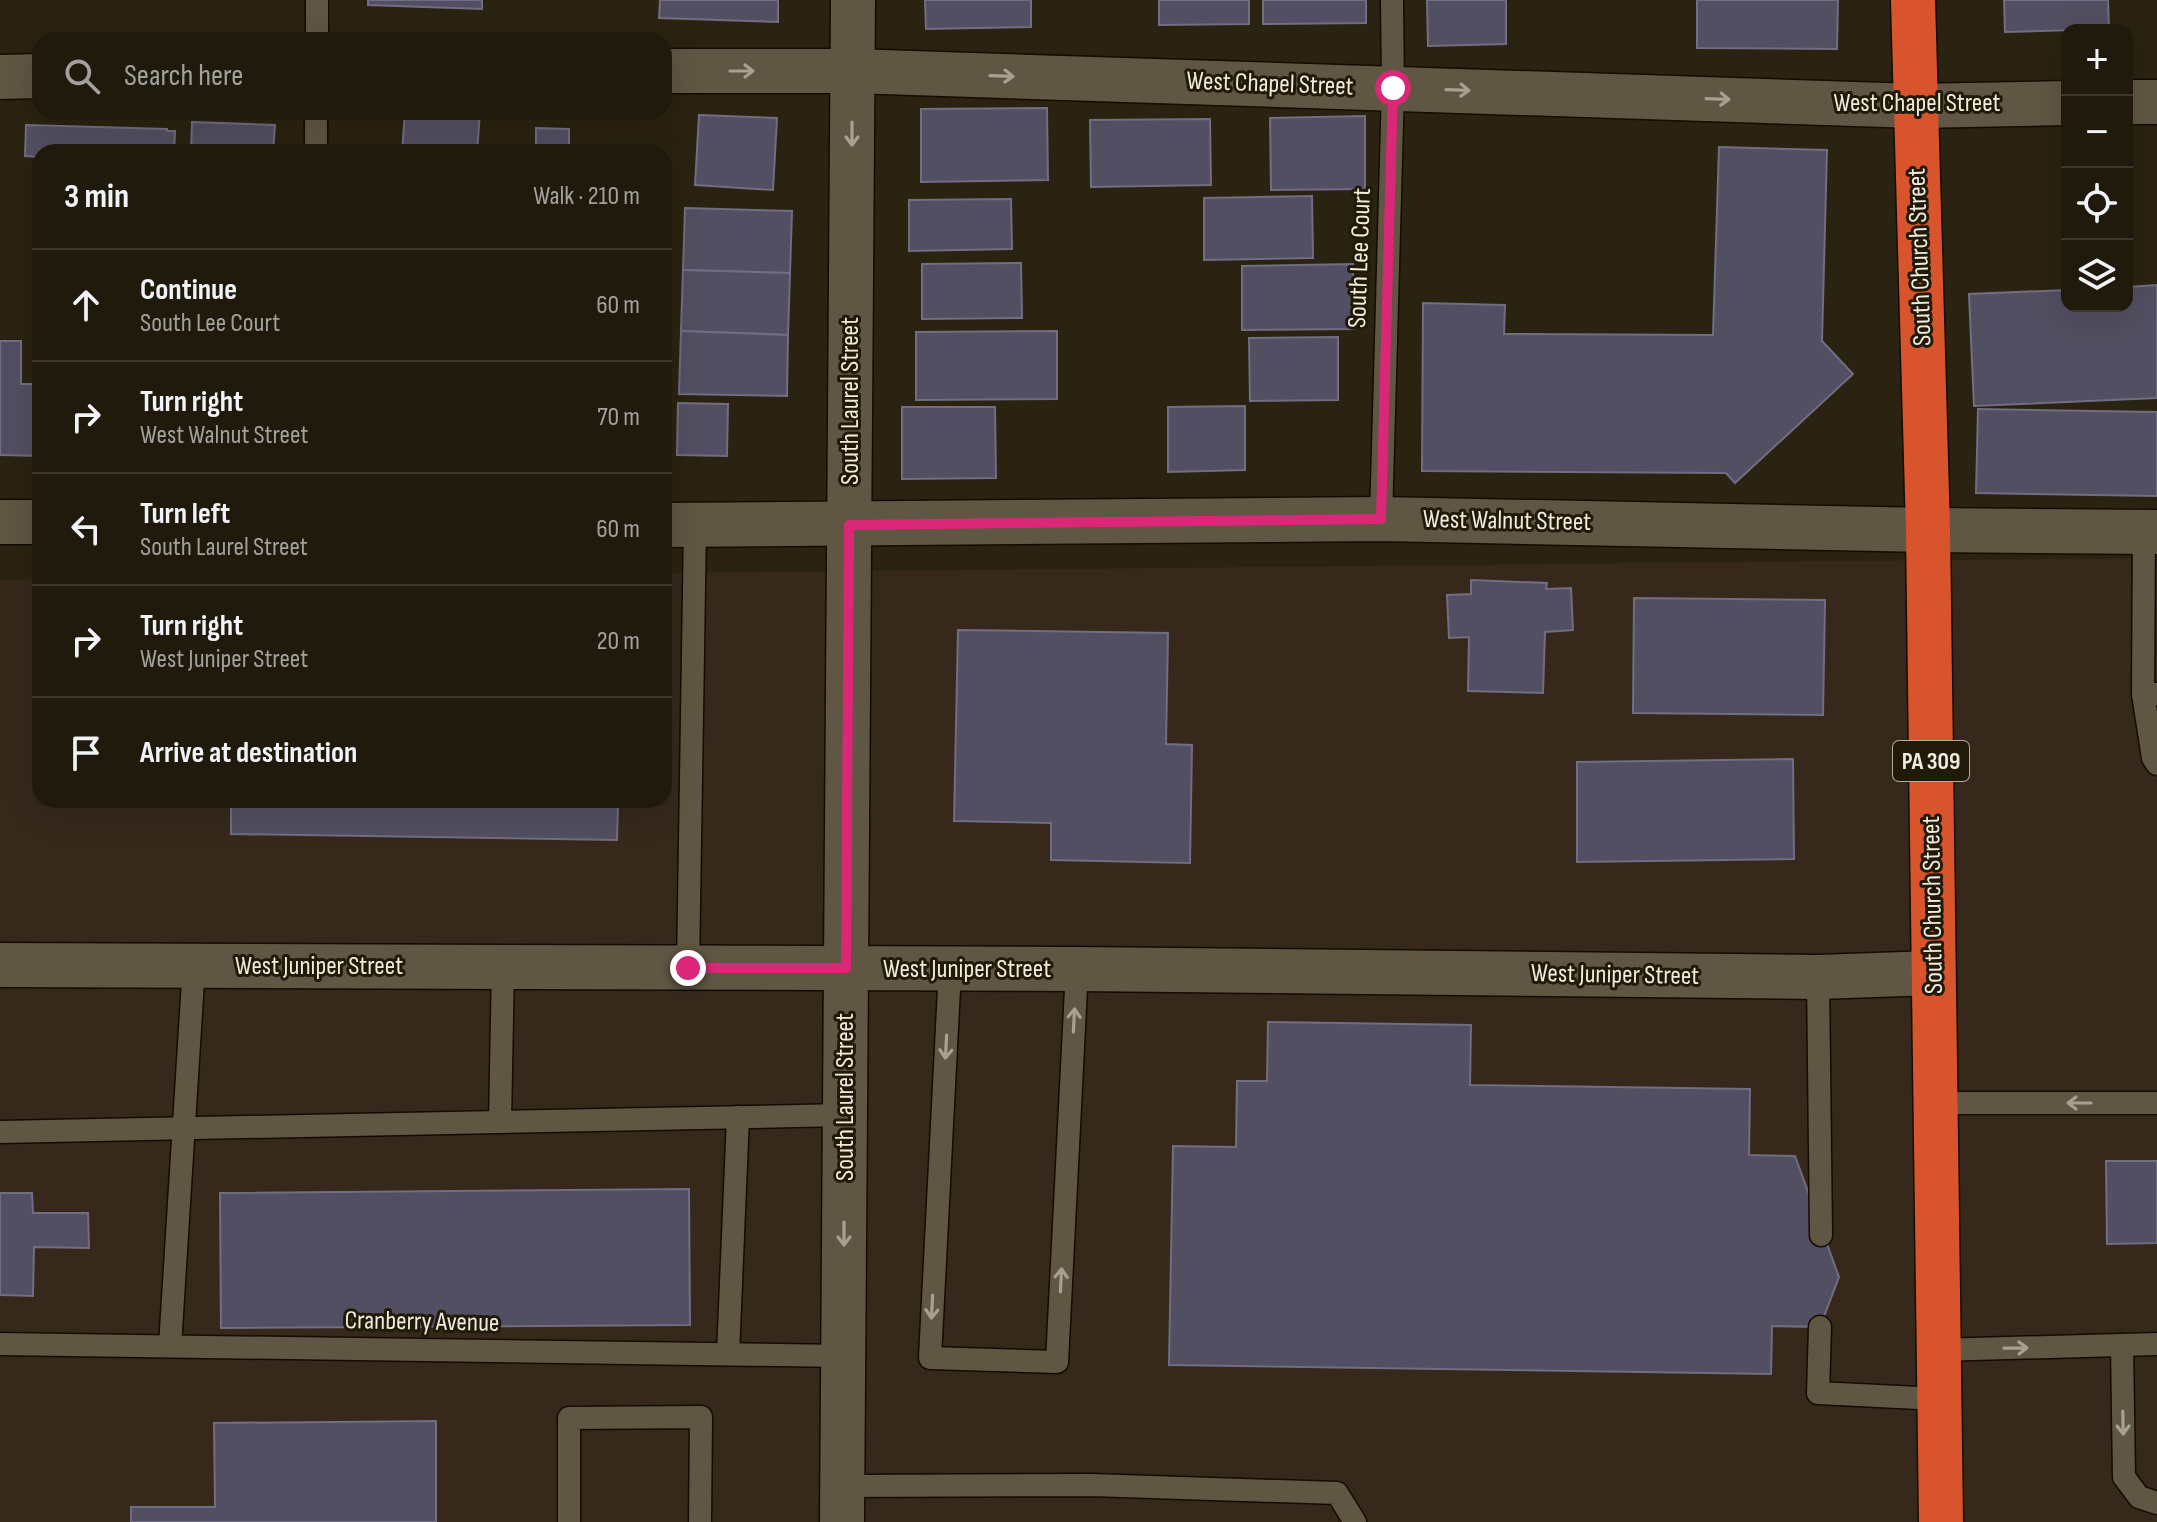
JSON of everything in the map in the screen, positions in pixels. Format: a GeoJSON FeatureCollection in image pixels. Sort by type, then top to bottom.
{"type":"FeatureCollection","features":[{"type":"Feature","properties":{"kind":"highway","name":"South Church Street"},"geometry":{"type":"LineString","coordinates":[[1913,0],[1928,530],[1941,1522]]}},
{"type":"Feature","properties":{"kind":"street","name":"South Laurel Street"},"geometry":{"type":"LineString","coordinates":[[842,1504],[853,0]]}},
{"type":"Feature","properties":{"kind":"street","name":"West Chapel Street"},"geometry":{"type":"LineString","coordinates":[[672,71],[852,71],[1916,106],[2061,103]]}},
{"type":"Feature","properties":{"kind":"street"},"geometry":{"type":"LineString","coordinates":[[0,77],[32,76]]}},
{"type":"Feature","properties":{"kind":"street"},"geometry":{"type":"LineString","coordinates":[[2133,102],[2157,102]]}},
{"type":"Feature","properties":{"kind":"street","name":"West Walnut Street"},"geometry":{"type":"LineString","coordinates":[[680,525],[1381,519],[2151,532]]}},
{"type":"Feature","properties":{"kind":"street"},"geometry":{"type":"LineString","coordinates":[[0,522],[32,522]]}},
{"type":"Feature","properties":{"kind":"street","name":"West Juniper Street"},"geometry":{"type":"LineString","coordinates":[[0,965],[1077,969],[1818,977],[1933,973]]}},
{"type":"Feature","properties":{"kind":"lane"},"geometry":{"type":"LineString","coordinates":[[317,0],[317,32]]}},
{"type":"Feature","properties":{"kind":"lane","name":"South Lee Court"},"geometry":{"type":"LineString","coordinates":[[1381,519],[1393,88],[1392,0]]}},
{"type":"Feature","properties":{"kind":"lane"},"geometry":{"type":"LineString","coordinates":[[316,120],[316,144]]}},
{"type":"Feature","properties":{"kind":"lane"},"geometry":{"type":"LineString","coordinates":[[680,525],[688,968]]}},
{"type":"Feature","properties":{"kind":"lane"},"geometry":{"type":"LineString","coordinates":[[2151,532],[2150,694],[2153,758],[2157,764]]}},
{"type":"Feature","properties":{"kind":"lane"},"geometry":{"type":"LineString","coordinates":[[170,1346],[194,965]]}},
{"type":"Feature","properties":{"kind":"lane"},"geometry":{"type":"LineString","coordinates":[[500,1122],[503,967]]}},
{"type":"Feature","properties":{"kind":"lane"},"geometry":{"type":"LineString","coordinates":[[950,969],[930,1358],[1057,1362],[1077,969]]}},
{"type":"Feature","properties":{"kind":"lane"},"geometry":{"type":"LineString","coordinates":[[1818,977],[1821,1235]]}},
{"type":"Feature","properties":{"kind":"lane"},"geometry":{"type":"LineString","coordinates":[[1935,1103],[2157,1103]]}},
{"type":"Feature","properties":{"kind":"lane"},"geometry":{"type":"LineString","coordinates":[[0,1132],[845,1115]]}},
{"type":"Feature","properties":{"kind":"lane"},"geometry":{"type":"LineString","coordinates":[[728,1354],[738,1117]]}},
{"type":"Feature","properties":{"kind":"lane"},"geometry":{"type":"LineString","coordinates":[[1820,1327],[1818,1393],[1939,1399]]}},
{"type":"Feature","properties":{"kind":"lane","name":"Cranberry Avenue"},"geometry":{"type":"LineString","coordinates":[[0,1344],[843,1356]]}},
{"type":"Feature","properties":{"kind":"lane"},"geometry":{"type":"LineString","coordinates":[[1938,1350],[2157,1344]]}},
{"type":"Feature","properties":{"kind":"lane"},"geometry":{"type":"LineString","coordinates":[[2122,1345],[2124,1477],[2139,1497],[2157,1503]]}},
{"type":"Feature","properties":{"kind":"lane"},"geometry":{"type":"LineString","coordinates":[[569,1522],[569,1418],[701,1417],[700,1522]]}},
{"type":"Feature","properties":{"kind":"lane"},"geometry":{"type":"LineString","coordinates":[[842,1504],[1091,1485],[1337,1493],[1355,1522]]}},
{"type":"Feature","properties":{"kind":"shaded area"},"geometry":{"type":"Polygon","coordinates":[[[2157,558],[2157,1522],[0,1522],[0,580],[32,579],[32,808],[672,808],[672,573],[2157,558]]]}},
{"type":"Feature","properties":{"kind":"building"},"geometry":{"type":"Polygon","coordinates":[[[368,0],[482,0],[482,9],[368,5],[368,0]]]}},
{"type":"Feature","properties":{"kind":"building"},"geometry":{"type":"Polygon","coordinates":[[[660,0],[778,0],[778,22],[659,18],[660,0]]]}},
{"type":"Feature","properties":{"kind":"building"},"geometry":{"type":"Polygon","coordinates":[[[925,0],[1031,0],[1031,27],[926,29],[925,0]]]}},
{"type":"Feature","properties":{"kind":"building"},"geometry":{"type":"Polygon","coordinates":[[[1159,0],[1249,0],[1249,24],[1159,25],[1159,0]]]}},
{"type":"Feature","properties":{"kind":"building"},"geometry":{"type":"Polygon","coordinates":[[[1263,0],[1366,0],[1366,23],[1263,24],[1263,0]]]}},
{"type":"Feature","properties":{"kind":"building"},"geometry":{"type":"Polygon","coordinates":[[[1427,0],[1506,0],[1506,44],[1428,46],[1427,0]]]}},
{"type":"Feature","properties":{"kind":"building"},"geometry":{"type":"Polygon","coordinates":[[[1697,0],[1838,0],[1837,49],[1697,48],[1697,0]]]}},
{"type":"Feature","properties":{"kind":"building"},"geometry":{"type":"Polygon","coordinates":[[[2004,0],[2108,0],[2109,24],[2061,24],[2061,30],[2005,32],[2004,0]]]}},
{"type":"Feature","properties":{"kind":"building"},"geometry":{"type":"Polygon","coordinates":[[[1047,108],[1048,180],[921,182],[921,109],[1047,108]]]}},
{"type":"Feature","properties":{"kind":"building"},"geometry":{"type":"Polygon","coordinates":[[[699,115],[777,118],[773,190],[695,185],[699,115]]]}},
{"type":"Feature","properties":{"kind":"building"},"geometry":{"type":"Polygon","coordinates":[[[1365,116],[1365,189],[1271,190],[1270,118],[1365,116]]]}},
{"type":"Feature","properties":{"kind":"building"},"geometry":{"type":"Polygon","coordinates":[[[1210,119],[1211,185],[1091,187],[1090,120],[1210,119]]]}},
{"type":"Feature","properties":{"kind":"building"},"geometry":{"type":"Polygon","coordinates":[[[404,120],[479,120],[478,144],[403,144],[404,120]]]}},
{"type":"Feature","properties":{"kind":"building"},"geometry":{"type":"Polygon","coordinates":[[[192,122],[275,125],[274,144],[191,144],[192,122]]]}},
{"type":"Feature","properties":{"kind":"building"},"geometry":{"type":"Polygon","coordinates":[[[26,125],[175,131],[174,144],[32,144],[32,156],[25,156],[26,125]]]}},
{"type":"Feature","properties":{"kind":"building"},"geometry":{"type":"Polygon","coordinates":[[[536,128],[569,129],[569,144],[536,144],[536,128]]]}},
{"type":"Feature","properties":{"kind":"building"},"geometry":{"type":"Polygon","coordinates":[[[1719,147],[1827,150],[1822,341],[1853,374],[1735,483],[1726,473],[1422,471],[1423,303],[1505,305],[1504,334],[1713,335],[1719,147]]]}},
{"type":"Feature","properties":{"kind":"building"},"geometry":{"type":"Polygon","coordinates":[[[1312,196],[1313,258],[1204,260],[1204,198],[1312,196]]]}},
{"type":"Feature","properties":{"kind":"building"},"geometry":{"type":"Polygon","coordinates":[[[1011,199],[1012,249],[909,251],[909,200],[1011,199]]]}},
{"type":"Feature","properties":{"kind":"building"},"geometry":{"type":"Polygon","coordinates":[[[685,208],[792,211],[790,273],[683,270],[685,208]]]}},
{"type":"Feature","properties":{"kind":"building"},"geometry":{"type":"Polygon","coordinates":[[[1021,263],[1022,318],[922,319],[922,264],[1021,263]]]}},
{"type":"Feature","properties":{"kind":"building"},"geometry":{"type":"Polygon","coordinates":[[[1353,264],[1354,329],[1242,330],[1242,266],[1353,264]]]}},
{"type":"Feature","properties":{"kind":"building"},"geometry":{"type":"Polygon","coordinates":[[[683,270],[790,273],[788,335],[681,331],[683,270]]]}},
{"type":"Feature","properties":{"kind":"building"},"geometry":{"type":"Polygon","coordinates":[[[2157,285],[2157,398],[1974,406],[1969,294],[2061,290],[2061,312],[2133,312],[2133,287],[2157,285]]]}},
{"type":"Feature","properties":{"kind":"building"},"geometry":{"type":"Polygon","coordinates":[[[681,331],[788,335],[787,396],[679,394],[681,331]]]}},
{"type":"Feature","properties":{"kind":"building"},"geometry":{"type":"Polygon","coordinates":[[[1057,331],[1057,399],[916,400],[916,332],[1057,331]]]}},
{"type":"Feature","properties":{"kind":"building"},"geometry":{"type":"Polygon","coordinates":[[[1338,337],[1338,400],[1250,401],[1249,338],[1338,337]]]}},
{"type":"Feature","properties":{"kind":"building"},"geometry":{"type":"Polygon","coordinates":[[[0,341],[21,341],[21,384],[32,384],[32,456],[0,455],[0,341]]]}},
{"type":"Feature","properties":{"kind":"building"},"geometry":{"type":"Polygon","coordinates":[[[678,403],[728,404],[727,456],[677,455],[678,403]]]}},
{"type":"Feature","properties":{"kind":"building"},"geometry":{"type":"Polygon","coordinates":[[[1245,406],[1245,470],[1168,472],[1168,407],[1245,406]]]}},
{"type":"Feature","properties":{"kind":"building"},"geometry":{"type":"Polygon","coordinates":[[[902,407],[995,407],[996,478],[902,479],[902,407]]]}},
{"type":"Feature","properties":{"kind":"building"},"geometry":{"type":"Polygon","coordinates":[[[1978,409],[2157,412],[2157,496],[1976,493],[1978,409]]]}},
{"type":"Feature","properties":{"kind":"building"},"geometry":{"type":"Polygon","coordinates":[[[1471,580],[1547,583],[1546,589],[1571,588],[1573,630],[1545,632],[1543,693],[1468,691],[1469,637],[1449,638],[1447,595],[1471,594],[1471,580]]]}},
{"type":"Feature","properties":{"kind":"building"},"geometry":{"type":"Polygon","coordinates":[[[1634,598],[1825,600],[1823,715],[1633,713],[1634,598]]]}},
{"type":"Feature","properties":{"kind":"building"},"geometry":{"type":"Polygon","coordinates":[[[958,630],[1168,633],[1166,744],[1192,745],[1190,863],[1051,860],[1051,823],[954,821],[958,630]]]}},
{"type":"Feature","properties":{"kind":"building"},"geometry":{"type":"Polygon","coordinates":[[[1793,759],[1794,859],[1577,862],[1577,762],[1793,759]]]}},
{"type":"Feature","properties":{"kind":"building"},"geometry":{"type":"Polygon","coordinates":[[[231,808],[618,808],[617,840],[231,834],[231,808]]]}},
{"type":"Feature","properties":{"kind":"building"},"geometry":{"type":"Polygon","coordinates":[[[1268,1022],[1471,1025],[1470,1085],[1750,1089],[1749,1155],[1795,1156],[1839,1277],[1820,1327],[1772,1326],[1771,1374],[1169,1365],[1173,1146],[1236,1147],[1237,1081],[1267,1081],[1268,1022]]]}},
{"type":"Feature","properties":{"kind":"building"},"geometry":{"type":"Polygon","coordinates":[[[2106,1161],[2157,1161],[2157,1243],[2107,1244],[2106,1161]]]}},
{"type":"Feature","properties":{"kind":"building"},"geometry":{"type":"Polygon","coordinates":[[[689,1189],[690,1325],[221,1328],[220,1193],[689,1189]]]}},
{"type":"Feature","properties":{"kind":"building"},"geometry":{"type":"Polygon","coordinates":[[[0,1193],[32,1193],[33,1213],[88,1213],[89,1248],[34,1247],[33,1296],[0,1295],[0,1193]]]}},
{"type":"Feature","properties":{"kind":"building"},"geometry":{"type":"Polygon","coordinates":[[[436,1421],[436,1522],[131,1522],[131,1507],[215,1507],[214,1423],[436,1421]]]}},
{"type":"Feature","properties":{"kind":"route"},"geometry":{"type":"LineString","coordinates":[[688,968],[846,968],[849,525],[1381,519],[1393,88]]}}]}
